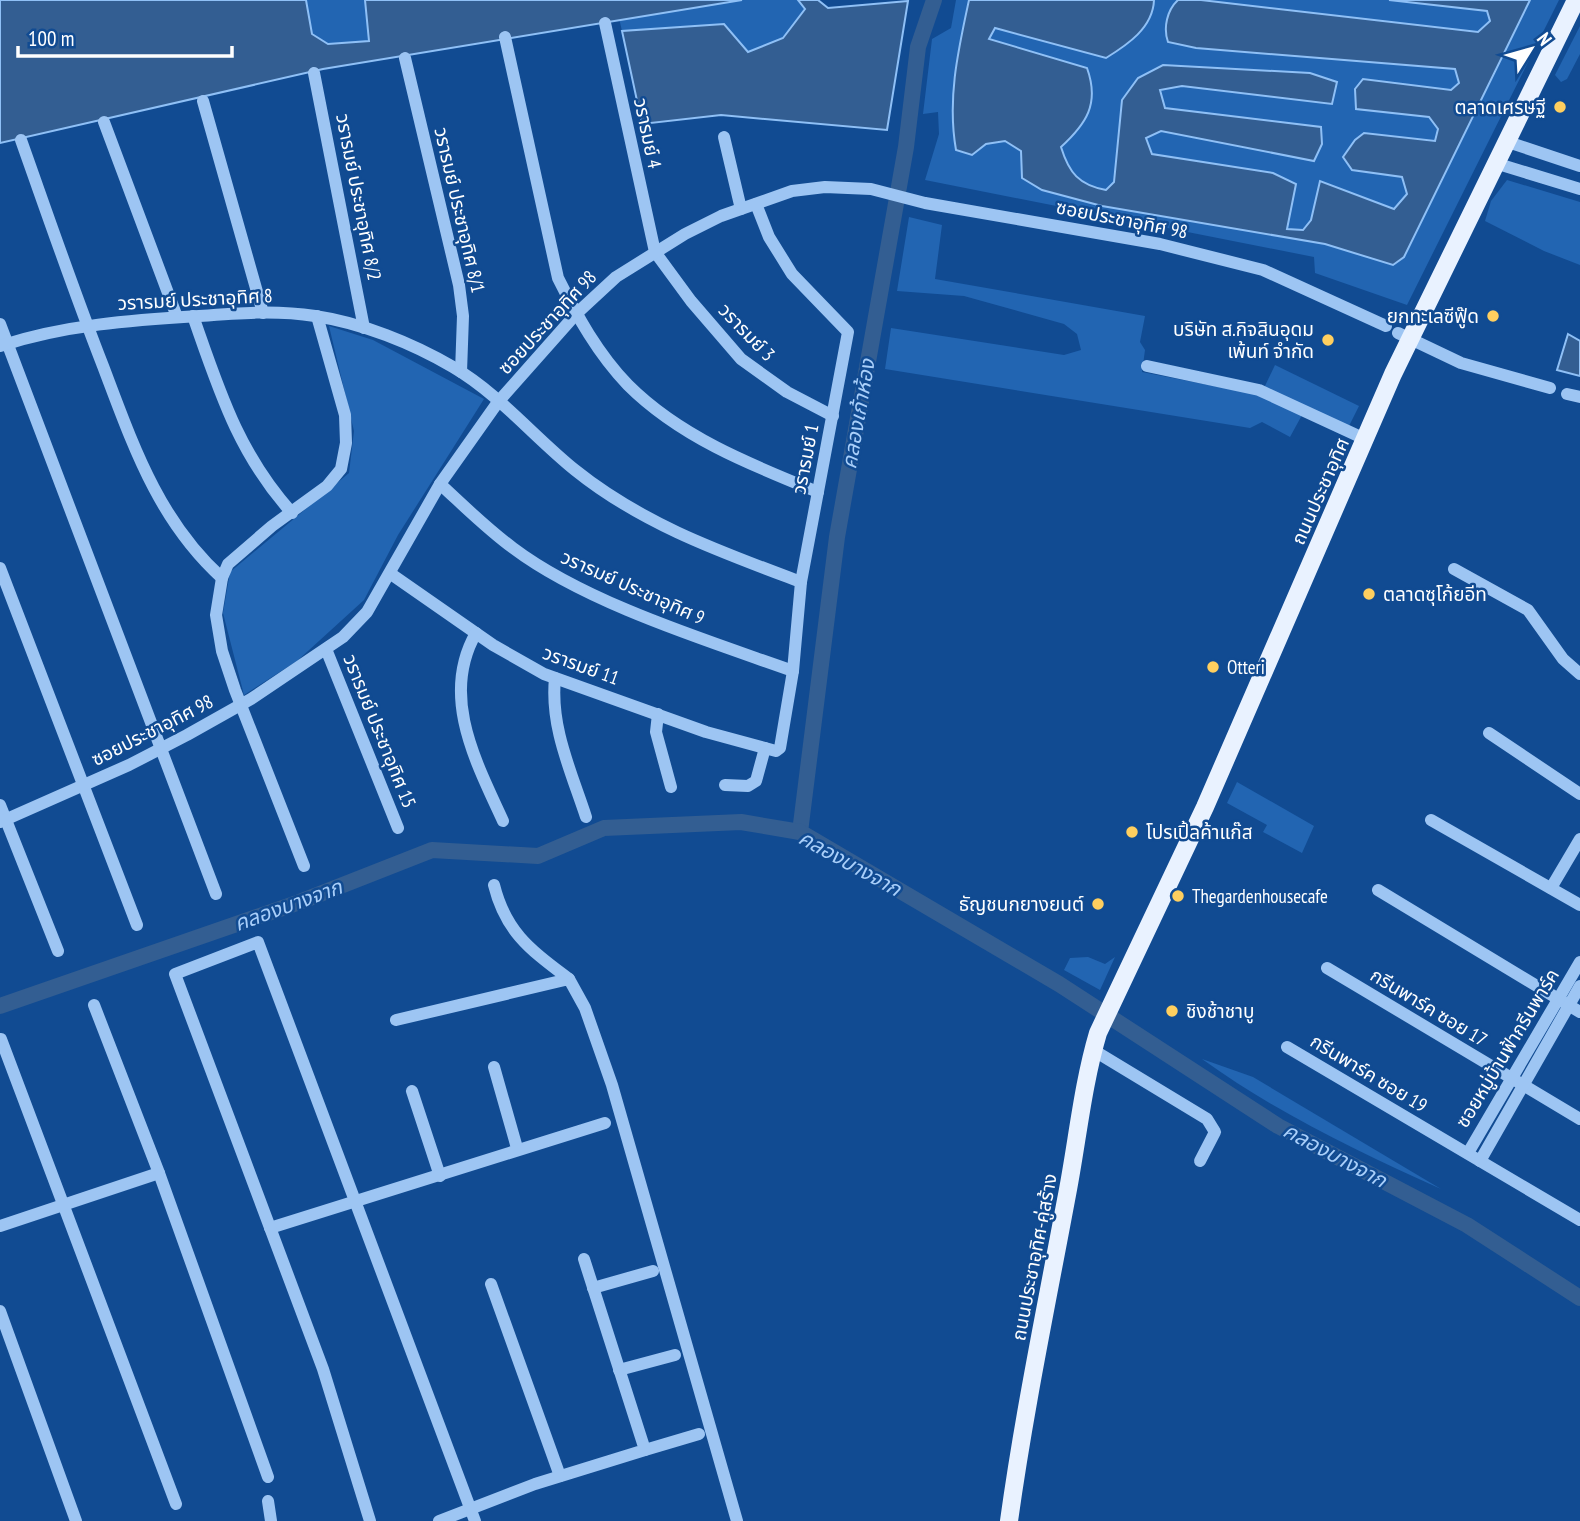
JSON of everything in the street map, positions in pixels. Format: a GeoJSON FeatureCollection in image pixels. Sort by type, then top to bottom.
{"type":"FeatureCollection","features":[{"type":"Feature","properties":{"kind":"main road","name":"ถนนประชาอุทิศ"},"geometry":{"type":"LineString","coordinates":[[1112,1004],[1205,807],[1365,439],[1404,336],[1495,163],[1576,0]]}},
{"type":"Feature","properties":{"kind":"main road","name":"ถนนประชาอุทิศ-คู่สร้าง"},"geometry":{"type":"LineString","coordinates":[[1009,1521],[1019,1450],[1096,1042],[1112,1004]]}},
{"type":"Feature","properties":{"kind":"street","name":"วรารมย์ 4"},"geometry":{"type":"LineString","coordinates":[[605,23],[654,251]]}},
{"type":"Feature","properties":{"kind":"street"},"geometry":{"type":"LineString","coordinates":[[505,37],[558,278],[576,314],[627,383],[652,406],[740,461],[818,492]]}},
{"type":"Feature","properties":{"kind":"street","name":"วรารมย์ ประชาอุทิศ 8/1"},"geometry":{"type":"LineString","coordinates":[[405,58],[459,285],[463,316],[461,372]]}},
{"type":"Feature","properties":{"kind":"street","name":"วรารมย์ ประชาอุทิศ 8/2"},"geometry":{"type":"LineString","coordinates":[[314,73],[364,328]]}},
{"type":"Feature","properties":{"kind":"street"},"geometry":{"type":"LineString","coordinates":[[203,102],[263,313]]}},
{"type":"Feature","properties":{"kind":"street"},"geometry":{"type":"LineString","coordinates":[[104,122],[177,317]]}},
{"type":"Feature","properties":{"kind":"street"},"geometry":{"type":"LineString","coordinates":[[724,137],[741,209]]}},
{"type":"Feature","properties":{"kind":"street"},"geometry":{"type":"LineString","coordinates":[[21,140],[142,469],[157,499],[200,558],[222,578]]}},
{"type":"Feature","properties":{"kind":"street"},"geometry":{"type":"LineString","coordinates":[[1505,141],[1580,166]]}},
{"type":"Feature","properties":{"kind":"street"},"geometry":{"type":"LineString","coordinates":[[1495,163],[1580,189]]}},
{"type":"Feature","properties":{"kind":"street","name":"ซอยประชาอุทิศ 98"},"geometry":{"type":"LineString","coordinates":[[3,820],[161,749],[241,705],[326,649],[368,612],[440,484],[498,402],[576,314],[616,277],[654,251],[721,216],[792,191],[825,187],[871,188],[925,203],[1160,244],[1263,270],[1386,326]]}},
{"type":"Feature","properties":{"kind":"street","name":"วรารมย์ 1"},"geometry":{"type":"LineString","coordinates":[[725,785],[748,786],[756,781],[771,749],[783,743],[802,582],[833,416],[846,327],[819,305],[792,274],[769,237],[756,204]]}},
{"type":"Feature","properties":{"kind":"street","name":"วรารมย์ 3"},"geometry":{"type":"LineString","coordinates":[[654,251],[691,302],[741,359],[787,392],[833,416]]}},
{"type":"Feature","properties":{"kind":"street","name":"วรารมย์ ประชาอุทิศ 8"},"geometry":{"type":"LineString","coordinates":[[4,345],[87,325],[193,316],[263,313],[317,316],[364,328],[409,345],[461,372],[575,470],[643,515],[718,552],[802,582]]}},
{"type":"Feature","properties":{"kind":"street"},"geometry":{"type":"LineString","coordinates":[[193,316],[221,398],[245,451],[261,477],[292,513]]}},
{"type":"Feature","properties":{"kind":"street"},"geometry":{"type":"LineString","coordinates":[[303,866],[222,651],[216,615],[222,578],[228,564],[334,478],[341,469],[346,443],[345,415],[317,316]]}},
{"type":"Feature","properties":{"kind":"street"},"geometry":{"type":"LineString","coordinates":[[0,324],[4,345],[216,894]]}},
{"type":"Feature","properties":{"kind":"street"},"geometry":{"type":"LineString","coordinates":[[1404,336],[1461,363],[1550,388]]}},
{"type":"Feature","properties":{"kind":"street"},"geometry":{"type":"LineString","coordinates":[[1147,366],[1259,390],[1365,439]]}},
{"type":"Feature","properties":{"kind":"street"},"geometry":{"type":"LineString","coordinates":[[1567,394],[1580,397]]}},
{"type":"Feature","properties":{"kind":"street","name":"วรารมย์ ประชาอุทิศ 9"},"geometry":{"type":"LineString","coordinates":[[440,484],[514,549],[565,580],[699,638],[793,671]]}},
{"type":"Feature","properties":{"kind":"street"},"geometry":{"type":"LineString","coordinates":[[0,568],[137,925]]}},
{"type":"Feature","properties":{"kind":"street"},"geometry":{"type":"LineString","coordinates":[[1454,569],[1528,610],[1563,659],[1580,674]]}},
{"type":"Feature","properties":{"kind":"street","name":"วรารมย์ 11"},"geometry":{"type":"LineString","coordinates":[[391,574],[524,664],[555,678],[657,714],[771,749]]}},
{"type":"Feature","properties":{"kind":"street"},"geometry":{"type":"LineString","coordinates":[[476,633],[462,667],[460,688],[463,715],[472,751],[503,821]]}},
{"type":"Feature","properties":{"kind":"street","name":"วรารมย์ ประชาอุทิศ 15"},"geometry":{"type":"LineString","coordinates":[[326,649],[398,828]]}},
{"type":"Feature","properties":{"kind":"street"},"geometry":{"type":"LineString","coordinates":[[555,678],[554,702],[560,737],[586,817]]}},
{"type":"Feature","properties":{"kind":"street"},"geometry":{"type":"LineString","coordinates":[[657,714],[656,732],[671,787]]}},
{"type":"Feature","properties":{"kind":"street"},"geometry":{"type":"LineString","coordinates":[[1489,733],[1580,794]]}},
{"type":"Feature","properties":{"kind":"street"},"geometry":{"type":"LineString","coordinates":[[0,805],[3,820],[58,951]]}},
{"type":"Feature","properties":{"kind":"street"},"geometry":{"type":"LineString","coordinates":[[1431,820],[1580,905]]}},
{"type":"Feature","properties":{"kind":"street"},"geometry":{"type":"LineString","coordinates":[[1551,888],[1580,839]]}},
{"type":"Feature","properties":{"kind":"street"},"geometry":{"type":"LineString","coordinates":[[494,885],[500,908],[510,926],[529,948],[569,979],[585,1007],[612,1085],[737,1521]]}},
{"type":"Feature","properties":{"kind":"street"},"geometry":{"type":"LineString","coordinates":[[1378,890],[1569,1005]]}},
{"type":"Feature","properties":{"kind":"street"},"geometry":{"type":"LineString","coordinates":[[370,1521],[323,1369],[175,974],[258,942],[472,1515]]}},
{"type":"Feature","properties":{"kind":"street","name":"ซอยหมู่บ้านฟ้ากรีนพาร์ค"},"geometry":{"type":"LineString","coordinates":[[1569,1005],[1580,962]]}},
{"type":"Feature","properties":{"kind":"street","name":"กรีนพาร์ค ซอย 17"},"geometry":{"type":"LineString","coordinates":[[1326,968],[1580,1119]]}},
{"type":"Feature","properties":{"kind":"street"},"geometry":{"type":"LineString","coordinates":[[396,1020],[569,979]]}},
{"type":"Feature","properties":{"kind":"street","name":"ซอยหมู่บ้านฟ้ากรีนพาร์ค"},"geometry":{"type":"LineString","coordinates":[[1468,1153],[1580,986]]}},
{"type":"Feature","properties":{"kind":"street"},"geometry":{"type":"LineString","coordinates":[[94,1005],[159,1173],[268,1477]]}},
{"type":"Feature","properties":{"kind":"street"},"geometry":{"type":"LineString","coordinates":[[1,1039],[176,1504]]}},
{"type":"Feature","properties":{"kind":"street"},"geometry":{"type":"LineString","coordinates":[[1096,1042],[1207,1119],[1215,1132],[1200,1161]]}},
{"type":"Feature","properties":{"kind":"street","name":"กรีนพาร์ค ซอย 19"},"geometry":{"type":"LineString","coordinates":[[1287,1046],[1580,1220]]}},
{"type":"Feature","properties":{"kind":"street"},"geometry":{"type":"LineString","coordinates":[[494,1066],[517,1148]]}},
{"type":"Feature","properties":{"kind":"street","name":"ซอยหมู่บ้านฟ้ากรีนพาร์ค"},"geometry":{"type":"LineString","coordinates":[[1480,1161],[1517,1083]]}},
{"type":"Feature","properties":{"kind":"street"},"geometry":{"type":"LineString","coordinates":[[412,1091],[440,1175]]}},
{"type":"Feature","properties":{"kind":"street"},"geometry":{"type":"LineString","coordinates":[[270,1227],[440,1175],[517,1148],[605,1123]]}},
{"type":"Feature","properties":{"kind":"street"},"geometry":{"type":"LineString","coordinates":[[0,1226],[159,1173]]}},
{"type":"Feature","properties":{"kind":"street"},"geometry":{"type":"LineString","coordinates":[[584,1259],[645,1450]]}},
{"type":"Feature","properties":{"kind":"street"},"geometry":{"type":"LineString","coordinates":[[593,1288],[653,1271]]}},
{"type":"Feature","properties":{"kind":"street"},"geometry":{"type":"LineString","coordinates":[[491,1284],[560,1476]]}},
{"type":"Feature","properties":{"kind":"street"},"geometry":{"type":"LineString","coordinates":[[0,1311],[76,1521]]}},
{"type":"Feature","properties":{"kind":"street"},"geometry":{"type":"LineString","coordinates":[[619,1370],[675,1355]]}},
{"type":"Feature","properties":{"kind":"street"},"geometry":{"type":"LineString","coordinates":[[439,1521],[472,1515],[560,1476],[699,1434]]}},
{"type":"Feature","properties":{"kind":"street"},"geometry":{"type":"LineString","coordinates":[[268,1500],[271,1521]]}},
{"type":"Feature","properties":{"kind":"shaded area"},"geometry":{"type":"Polygon","coordinates":[[[0,0],[306,0],[312,34],[328,44],[369,41],[365,0],[742,0],[323,69],[0,143],[0,0]]]}},
{"type":"Feature","properties":{"kind":"shaded area"},"geometry":{"type":"Polygon","coordinates":[[[306,0],[365,0],[370,41],[328,44],[312,35],[306,0]]]}},
{"type":"Feature","properties":{"kind":"shaded area"},"geometry":{"type":"Polygon","coordinates":[[[742,0],[798,0],[806,9],[783,38],[748,52],[724,24],[622,31],[619,18],[742,0]]]}},
{"type":"Feature","properties":{"kind":"shaded area"},"geometry":{"type":"Polygon","coordinates":[[[798,0],[818,0],[828,8],[908,1],[887,130],[721,115],[642,124],[622,31],[724,24],[748,52],[783,38],[805,9],[798,0]]]}},
{"type":"Feature","properties":{"kind":"shaded area"},"geometry":{"type":"Polygon","coordinates":[[[956,0],[1559,0],[1407,305],[1315,273],[1314,257],[925,180],[939,134],[938,112],[923,114],[932,39],[951,28],[956,0]]]}},
{"type":"Feature","properties":{"kind":"shaded area"},"geometry":{"type":"Polygon","coordinates":[[[969,0],[1154,0],[1149,19],[1138,35],[1106,58],[995,28],[989,39],[1087,68],[1091,81],[1091,103],[1084,121],[1061,147],[1076,176],[1097,188],[1106,190],[1114,182],[1122,100],[1138,78],[1163,65],[1310,73],[1337,82],[1332,104],[1182,86],[1160,90],[1165,108],[1321,127],[1322,144],[1314,161],[1161,131],[1146,138],[1152,154],[1273,173],[1296,184],[1287,229],[1303,230],[1311,220],[1320,181],[1394,209],[1407,194],[1402,177],[1352,170],[1343,157],[1355,140],[1364,133],[1435,141],[1438,129],[1429,117],[1356,109],[1355,89],[1363,79],[1451,90],[1459,83],[1455,69],[1196,48],[1168,42],[1167,20],[1178,0],[1201,0],[1478,32],[1490,21],[1487,11],[1389,0],[1530,0],[1404,257],[1393,265],[1325,244],[1102,206],[1042,190],[1022,178],[1021,151],[1005,141],[986,144],[972,155],[956,150],[953,94],[969,0]]]}},
{"type":"Feature","properties":{"kind":"shaded area"},"geometry":{"type":"Polygon","coordinates":[[[1580,26],[1580,54],[1567,79],[1561,82],[1555,75],[1580,26]]]}},
{"type":"Feature","properties":{"kind":"shaded area"},"geometry":{"type":"Polygon","coordinates":[[[1507,180],[1580,202],[1580,265],[1544,251],[1485,221],[1491,201],[1507,180]]]}},
{"type":"Feature","properties":{"kind":"shaded area"},"geometry":{"type":"Polygon","coordinates":[[[909,217],[942,225],[935,279],[1145,316],[1140,342],[1145,350],[1142,372],[1255,394],[1302,415],[1290,437],[1262,422],[1250,428],[885,369],[891,328],[1064,355],[1081,350],[1077,334],[1064,324],[964,296],[897,291],[909,217]]]}},
{"type":"Feature","properties":{"kind":"shaded area"},"geometry":{"type":"Polygon","coordinates":[[[329,326],[373,340],[484,399],[398,535],[364,600],[297,661],[244,695],[223,613],[230,572],[349,473],[354,431],[329,326]]]}},
{"type":"Feature","properties":{"kind":"shaded area"},"geometry":{"type":"Polygon","coordinates":[[[1568,334],[1580,341],[1580,376],[1557,370],[1568,334]]]}},
{"type":"Feature","properties":{"kind":"shaded area"},"geometry":{"type":"Polygon","coordinates":[[[1275,365],[1359,406],[1349,426],[1264,388],[1275,365]]]}},
{"type":"Feature","properties":{"kind":"shaded area"},"geometry":{"type":"Polygon","coordinates":[[[1237,782],[1314,826],[1302,853],[1263,832],[1267,825],[1227,803],[1237,782]]]}},
{"type":"Feature","properties":{"kind":"shaded area"},"geometry":{"type":"Polygon","coordinates":[[[1088,957],[1105,964],[1115,957],[1100,990],[1064,970],[1070,958],[1088,957]]]}},
{"type":"Feature","properties":{"kind":"shaded area"},"geometry":{"type":"Polygon","coordinates":[[[1202,1059],[1253,1077],[1441,1189],[1318,1130],[1259,1097],[1202,1059]]]}},
{"type":"Feature","properties":{"kind":"waterway","name":"คลองเก้าห้อง"},"geometry":{"type":"LineString","coordinates":[[800,832],[837,537],[906,147],[918,47],[934,0]]}},
{"type":"Feature","properties":{"kind":"waterway","name":"คลองบางจาก"},"geometry":{"type":"LineString","coordinates":[[0,1006],[297,903],[432,850],[538,856],[604,828],[741,822],[800,832],[1059,984],[1278,1126],[1467,1225],[1580,1298]]}},
{"type":"Feature","properties":{"kind":"place","name":"ตลาดเศรษฐี"},"geometry":{"type":"Point","coordinates":[1560,107]}},
{"type":"Feature","properties":{"kind":"place","name":"ยกทะเลซีฟู๊ด"},"geometry":{"type":"Point","coordinates":[1493,316]}},
{"type":"Feature","properties":{"kind":"place","name":"บริษัท ส.กิจสินอุดม เพ้นท์ จำกัด"},"geometry":{"type":"Point","coordinates":[1328,340]}},
{"type":"Feature","properties":{"kind":"place","name":"ตลาดซุโก้ยอีท"},"geometry":{"type":"Point","coordinates":[1369,594]}},
{"type":"Feature","properties":{"kind":"place","name":"Otteri"},"geometry":{"type":"Point","coordinates":[1213,667]}},
{"type":"Feature","properties":{"kind":"place","name":"โปรเปิ้ลค้าแก๊ส"},"geometry":{"type":"Point","coordinates":[1132,832]}},
{"type":"Feature","properties":{"kind":"place","name":"Thegardenhousecafe"},"geometry":{"type":"Point","coordinates":[1178,896]}},
{"type":"Feature","properties":{"kind":"place","name":"ธัญชนกยางยนต์"},"geometry":{"type":"Point","coordinates":[1098,904]}},
{"type":"Feature","properties":{"kind":"place","name":"ชิงช้าชาบู"},"geometry":{"type":"Point","coordinates":[1172,1011]}}]}
